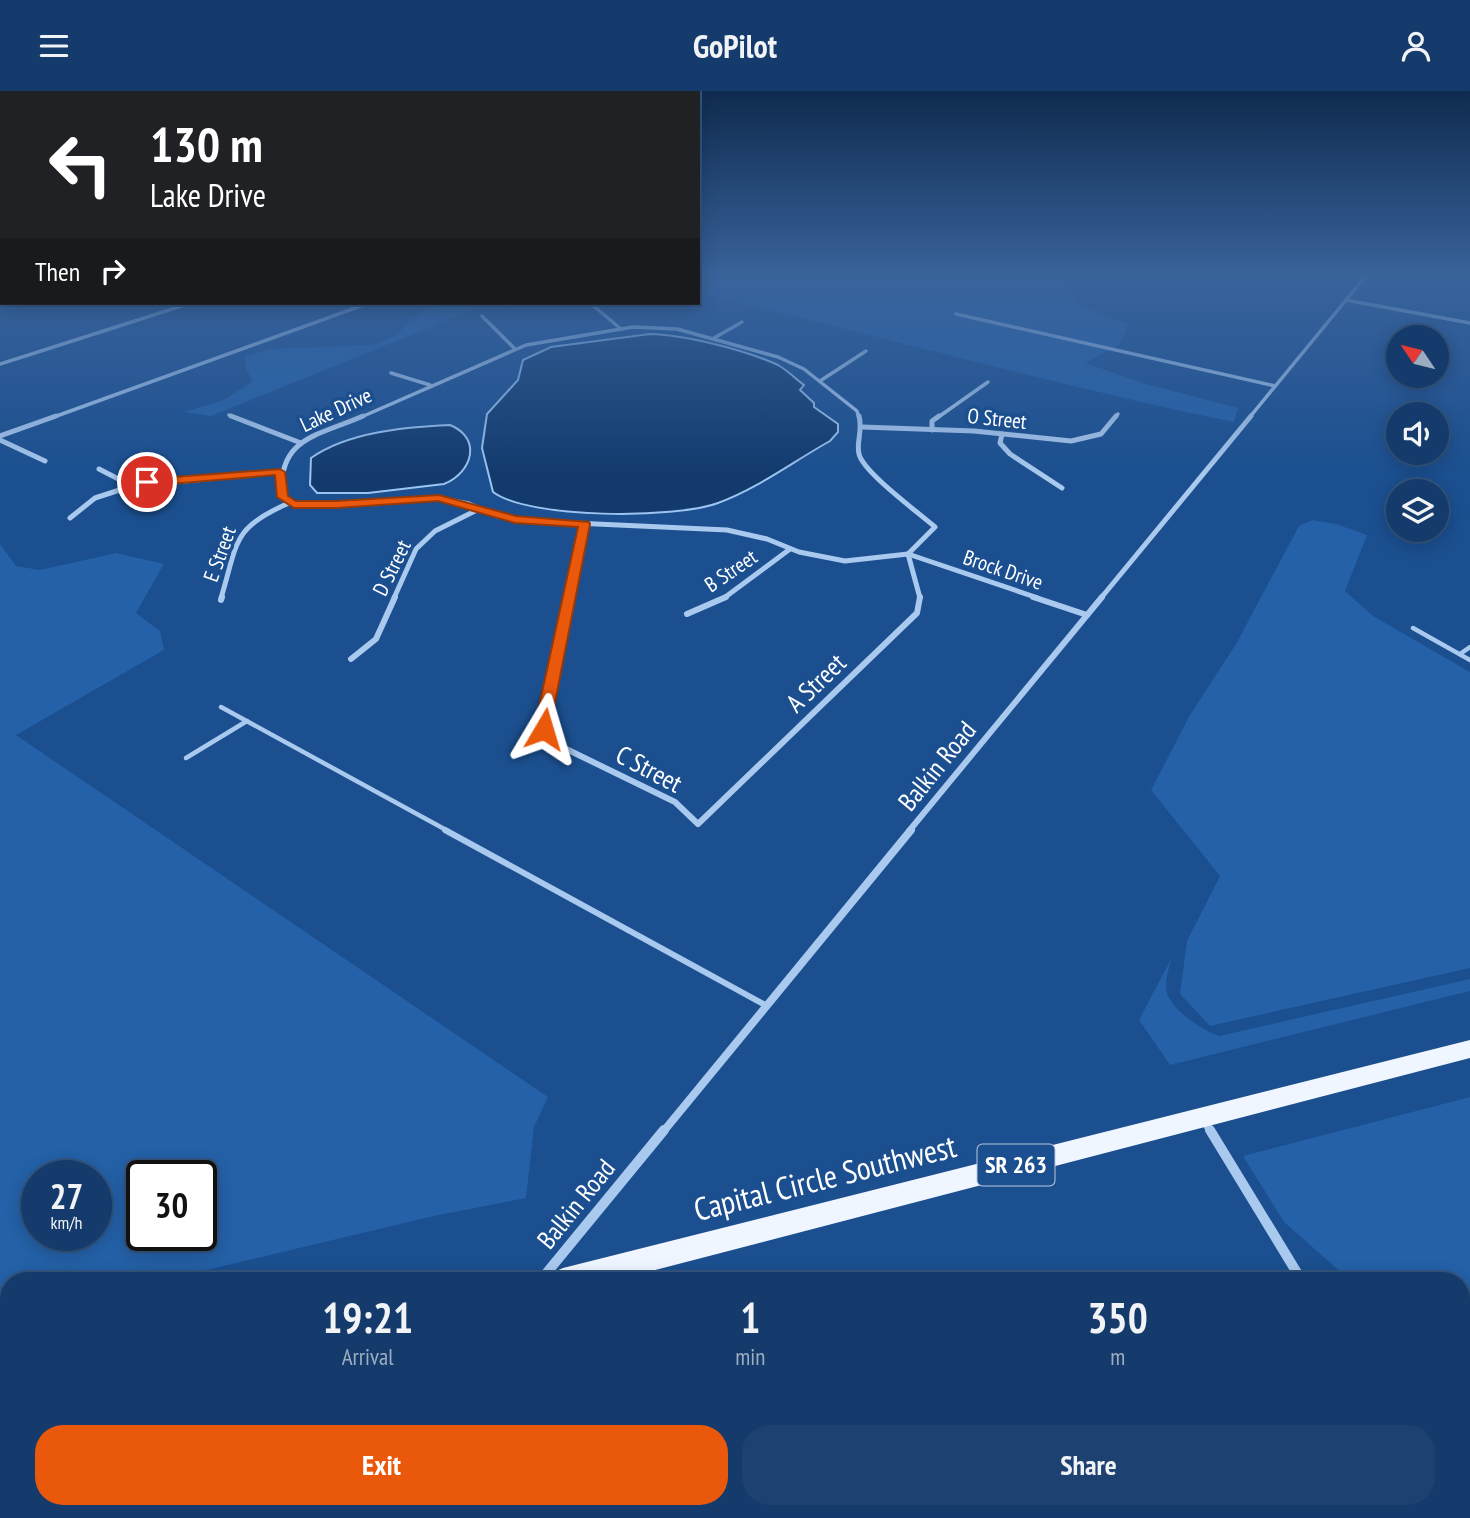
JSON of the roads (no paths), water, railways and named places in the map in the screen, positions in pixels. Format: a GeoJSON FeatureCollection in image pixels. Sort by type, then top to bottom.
{"type":"FeatureCollection","features":[{"type":"Feature","properties":{"kind":"main road","name":"Capital Circle Southwest"},"geometry":{"type":"LineString","coordinates":[[598,1272],[1470,1049]]}},
{"type":"Feature","properties":{"kind":"street"},"geometry":{"type":"LineString","coordinates":[[0,364],[64,344]]}},
{"type":"Feature","properties":{"kind":"street"},"geometry":{"type":"LineString","coordinates":[[0,438],[258,344]]}},
{"type":"Feature","properties":{"kind":"street"},"geometry":{"type":"LineString","coordinates":[[510,344],[514,348]]}},
{"type":"Feature","properties":{"kind":"street","name":"Lake Drive"},"geometry":{"type":"LineString","coordinates":[[280,472],[289,453],[301,443],[514,348],[539,344]]}},
{"type":"Feature","properties":{"kind":"street","name":"Lake Drive"},"geometry":{"type":"LineString","coordinates":[[733,344],[778,357],[803,369],[857,411],[862,427]]}},
{"type":"Feature","properties":{"kind":"street"},"geometry":{"type":"LineString","coordinates":[[1087,344],[1275,386]]}},
{"type":"Feature","properties":{"kind":"street","name":"Balkin Road"},"geometry":{"type":"LineString","coordinates":[[547,1272],[1310,344]]}},
{"type":"Feature","properties":{"kind":"street"},"geometry":{"type":"LineString","coordinates":[[820,381],[866,351]]}},
{"type":"Feature","properties":{"kind":"street"},"geometry":{"type":"LineString","coordinates":[[391,373],[430,385]]}},
{"type":"Feature","properties":{"kind":"street"},"geometry":{"type":"LineString","coordinates":[[932,430],[932,421],[988,382]]}},
{"type":"Feature","properties":{"kind":"street","name":"O Street"},"geometry":{"type":"LineString","coordinates":[[862,427],[1002,434],[1052,441],[1083,440],[1101,434],[1118,414]]}},
{"type":"Feature","properties":{"kind":"street"},"geometry":{"type":"LineString","coordinates":[[229,415],[301,443]]}},
{"type":"Feature","properties":{"kind":"street"},"geometry":{"type":"LineString","coordinates":[[71,518],[95,498],[132,485],[280,472],[282,497],[289,503],[305,506],[426,497],[458,502],[515,520],[727,530],[767,539],[790,549],[845,561],[908,554],[935,527],[866,468],[858,453],[862,427]]}},
{"type":"Feature","properties":{"kind":"street"},"geometry":{"type":"LineString","coordinates":[[1002,434],[1000,443],[1010,453],[1062,488]]}},
{"type":"Feature","properties":{"kind":"street"},"geometry":{"type":"LineString","coordinates":[[0,438],[45,461]]}},
{"type":"Feature","properties":{"kind":"street"},"geometry":{"type":"LineString","coordinates":[[99,469],[132,485]]}},
{"type":"Feature","properties":{"kind":"street","name":"E Street"},"geometry":{"type":"LineString","coordinates":[[220,600],[246,526],[289,503]]}},
{"type":"Feature","properties":{"kind":"street","name":"D Street"},"geometry":{"type":"LineString","coordinates":[[351,659],[376,639],[423,539],[480,509]]}},
{"type":"Feature","properties":{"kind":"street","name":"C Street"},"geometry":{"type":"LineString","coordinates":[[584,524],[543,720],[544,729],[556,744],[675,802],[698,824]]}},
{"type":"Feature","properties":{"kind":"street","name":"B Street"},"geometry":{"type":"LineString","coordinates":[[687,614],[719,602],[790,549]]}},
{"type":"Feature","properties":{"kind":"street","name":"Brock Drive"},"geometry":{"type":"LineString","coordinates":[[908,554],[1087,615]]}},
{"type":"Feature","properties":{"kind":"street","name":"A Street"},"geometry":{"type":"LineString","coordinates":[[698,824],[917,613],[921,601],[908,554]]}},
{"type":"Feature","properties":{"kind":"street"},"geometry":{"type":"LineString","coordinates":[[1202,1118],[1296,1272]]}},
{"type":"Feature","properties":{"kind":"lane"},"geometry":{"type":"LineString","coordinates":[[1413,628],[1470,660]]}},
{"type":"Feature","properties":{"kind":"lane"},"geometry":{"type":"LineString","coordinates":[[1460,654],[1470,647]]}},
{"type":"Feature","properties":{"kind":"lane"},"geometry":{"type":"LineString","coordinates":[[221,707],[767,1006]]}},
{"type":"Feature","properties":{"kind":"lane"},"geometry":{"type":"LineString","coordinates":[[186,758],[247,721]]}}]}
